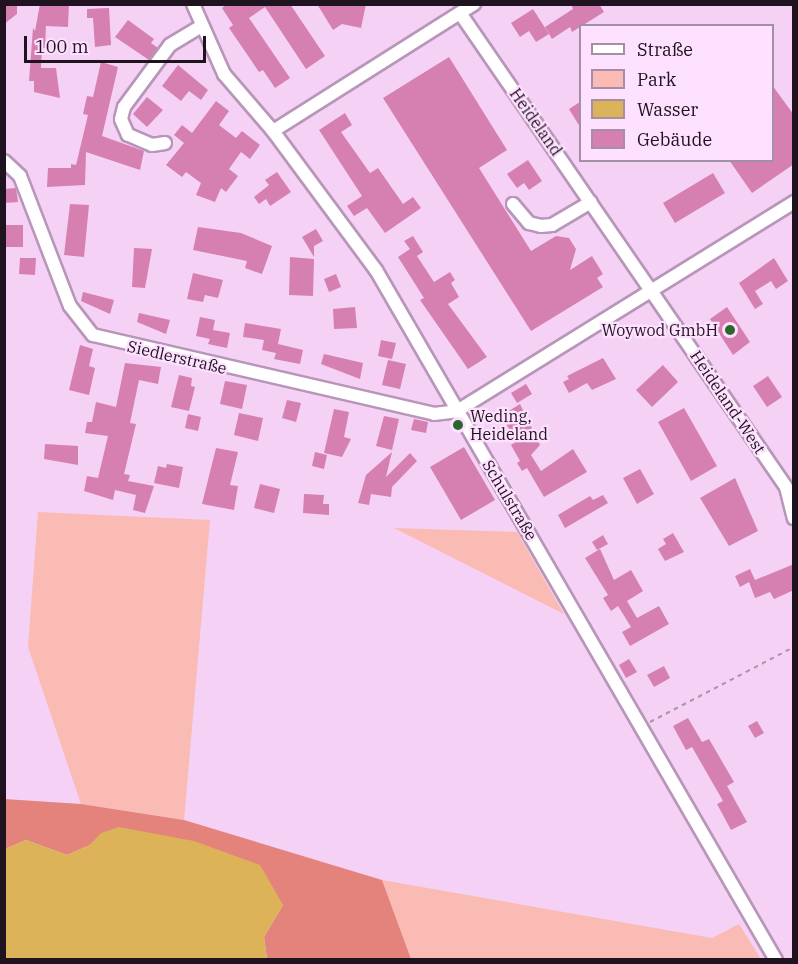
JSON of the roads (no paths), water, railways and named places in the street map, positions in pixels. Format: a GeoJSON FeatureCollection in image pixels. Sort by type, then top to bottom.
{"type":"FeatureCollection","features":[{"type":"Feature","properties":{"kind":"street","name":"Schulstraße"},"geometry":{"type":"LineString","coordinates":[[193,4],[224,74],[273,131],[376,270],[776,960]]}},
{"type":"Feature","properties":{"kind":"street"},"geometry":{"type":"LineString","coordinates":[[273,131],[474,4]]}},
{"type":"Feature","properties":{"kind":"street","name":"Heideland"},"geometry":{"type":"LineString","coordinates":[[460,13],[652,291]]}},
{"type":"Feature","properties":{"kind":"street"},"geometry":{"type":"LineString","coordinates":[[165,143],[152,145],[128,135],[123,128],[123,113],[130,97],[170,45],[202,26]]}},
{"type":"Feature","properties":{"kind":"street","name":"Siedlerstraße"},"geometry":{"type":"LineString","coordinates":[[4,161],[20,176],[70,306],[93,335],[423,411],[457,411]]}},
{"type":"Feature","properties":{"kind":"street"},"geometry":{"type":"LineString","coordinates":[[513,204],[529,223],[541,226],[552,225],[591,202]]}},
{"type":"Feature","properties":{"kind":"street"},"geometry":{"type":"LineString","coordinates":[[457,411],[794,202]]}},
{"type":"Feature","properties":{"kind":"street","name":"Heideland-West"},"geometry":{"type":"LineString","coordinates":[[652,291],[786,486],[794,518]]}},
{"type":"Feature","properties":{"kind":"water"},"geometry":{"type":"Polygon","coordinates":[[[119,827],[194,841],[260,865],[283,905],[264,937],[267,959],[5,959],[5,849],[26,840],[67,855],[90,845],[101,833],[119,827]]]}},
{"type":"Feature","properties":{"kind":"place","name":"Woywod GmbH"},"geometry":{"type":"Point","coordinates":[730,330]}},
{"type":"Feature","properties":{"kind":"place","name":"Weding, Heideland"},"geometry":{"type":"Point","coordinates":[458,425]}}]}
